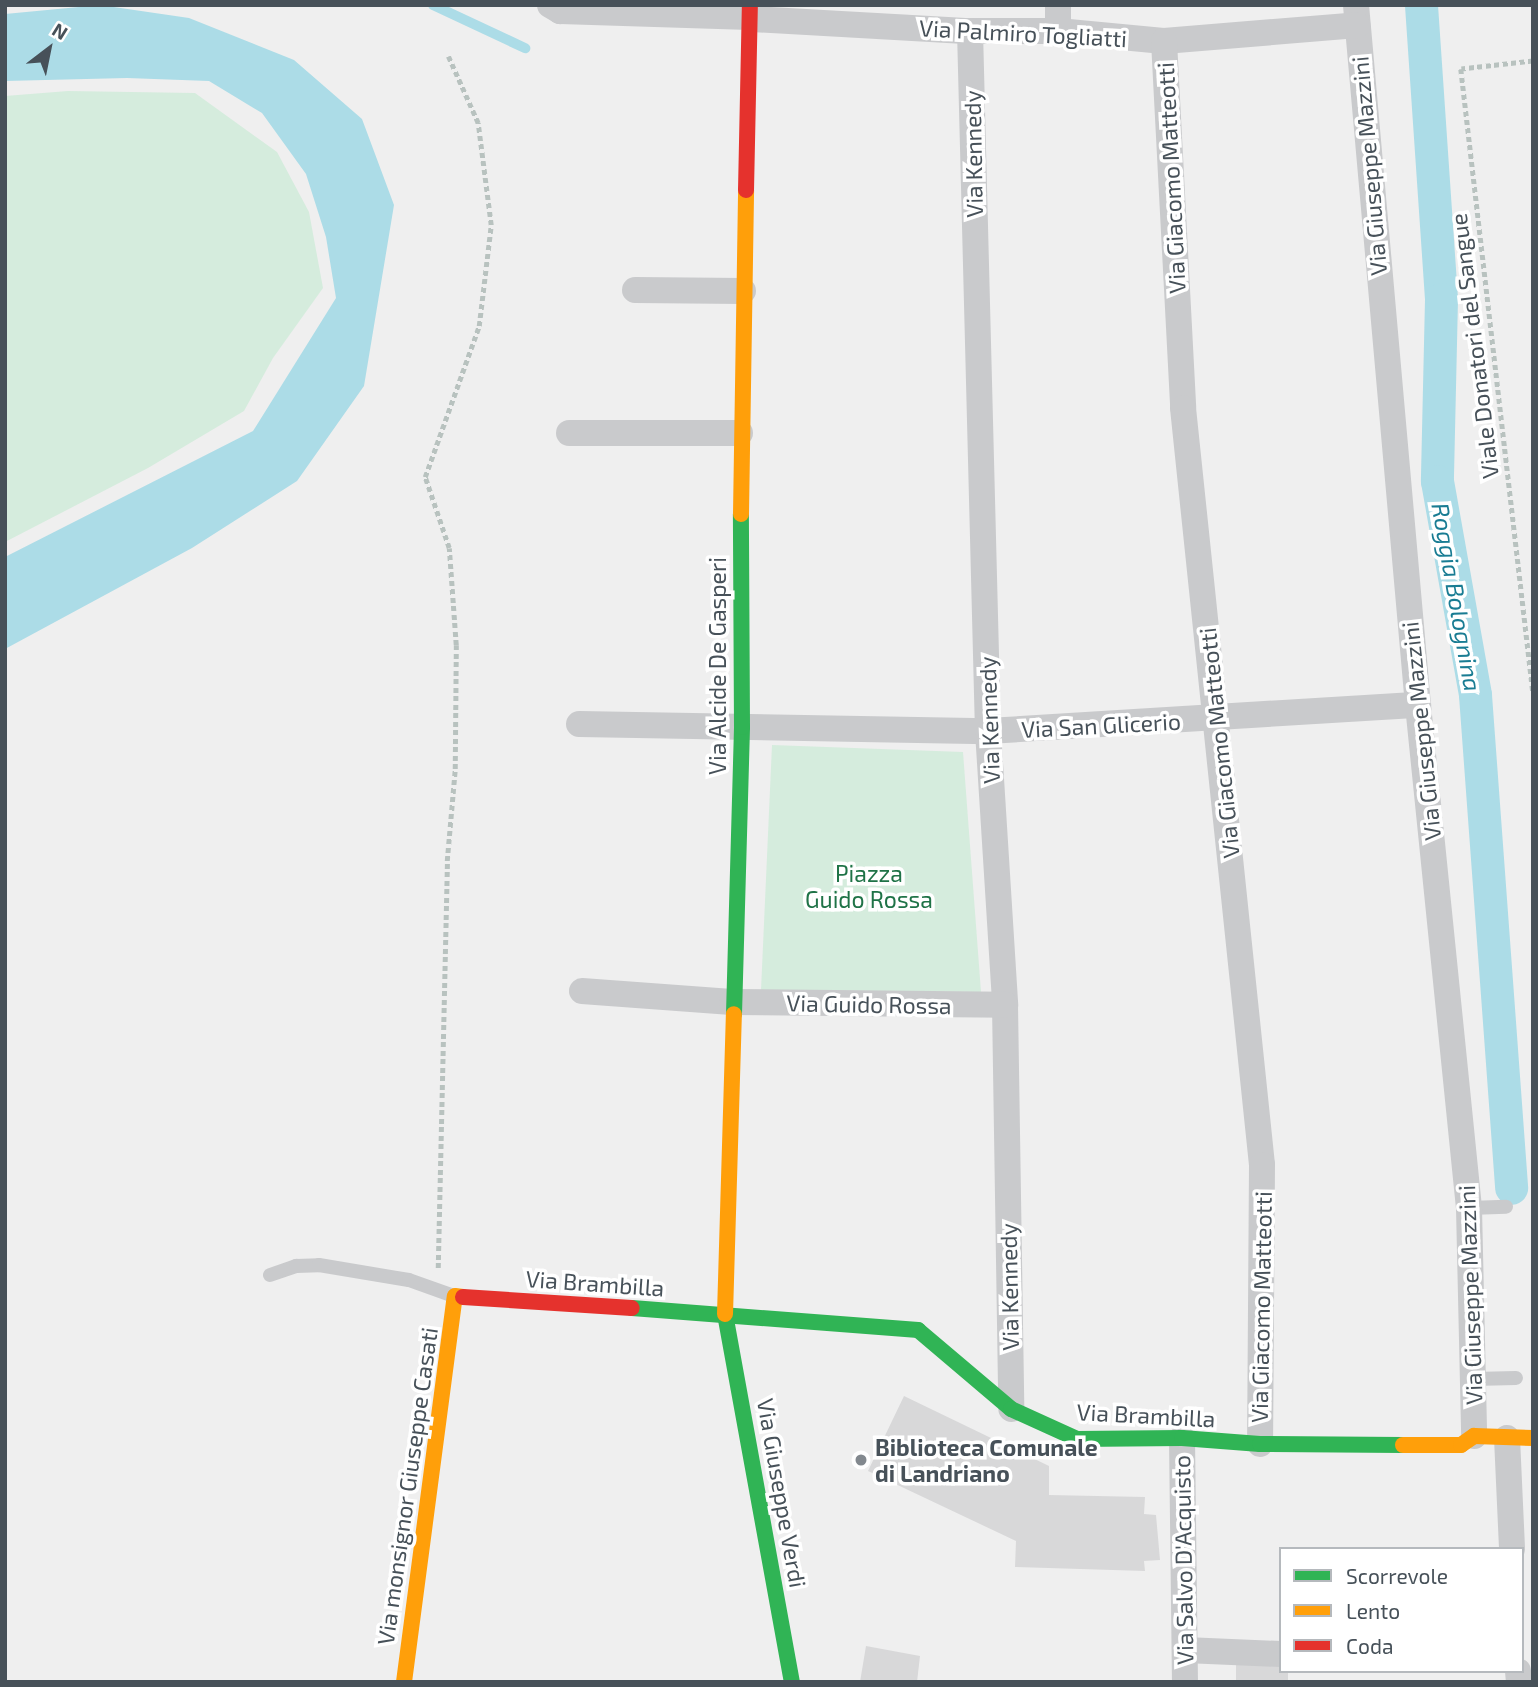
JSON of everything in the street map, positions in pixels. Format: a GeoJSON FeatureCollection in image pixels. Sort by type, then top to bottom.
{"type":"FeatureCollection","features":[{"type":"Feature","properties":{"kind":"street","name":"Via Palmiro Togliatti"},"geometry":{"type":"LineString","coordinates":[[550,5],[560,11],[751,14],[970,31],[1058,18],[1164,41],[1356,15]]}},
{"type":"Feature","properties":{"kind":"street","name":"Via Alcide De Gasperi"},"geometry":{"type":"LineString","coordinates":[[726,1314],[732,1002],[742,727],[740,433],[751,14]]}},
{"type":"Feature","properties":{"kind":"street","name":"Via Giuseppe Mazzini"},"geometry":{"type":"LineString","coordinates":[[1356,15],[1418,705],[1469,1208],[1474,1436]]}},
{"type":"Feature","properties":{"kind":"street","name":"Via Kennedy"},"geometry":{"type":"LineString","coordinates":[[970,31],[988,731],[1005,1005],[1011,1409]]}},
{"type":"Feature","properties":{"kind":"street","name":"Via Giacomo Matteotti"},"geometry":{"type":"LineString","coordinates":[[1164,41],[1183,408],[1262,1165],[1260,1444]]}},
{"type":"Feature","properties":{"kind":"street"},"geometry":{"type":"LineString","coordinates":[[635,290],[743,291]]}},
{"type":"Feature","properties":{"kind":"street"},"geometry":{"type":"LineString","coordinates":[[569,433],[740,433]]}},
{"type":"Feature","properties":{"kind":"street","name":"Via San Glicerio"},"geometry":{"type":"LineString","coordinates":[[579,724],[988,731],[1418,705]]}},
{"type":"Feature","properties":{"kind":"street","name":"Via Guido Rossa"},"geometry":{"type":"LineString","coordinates":[[582,991],[732,1002],[1005,1005]]}},
{"type":"Feature","properties":{"kind":"street","name":"Via Brambilla"},"geometry":{"type":"LineString","coordinates":[[455,1297],[726,1314],[918,1330],[1011,1409],[1077,1439],[1182,1437],[1260,1444],[1461,1445],[1474,1436],[1520,1438]]}},
{"type":"Feature","properties":{"kind":"street","name":"Via monsignor Giuseppe Casati"},"geometry":{"type":"LineString","coordinates":[[404,1682],[455,1297]]}},
{"type":"Feature","properties":{"kind":"street","name":"Via Giuseppe Verdi"},"geometry":{"type":"LineString","coordinates":[[726,1314],[792,1682]]}},
{"type":"Feature","properties":{"kind":"street","name":"Via Salvo D'Acquisto"},"geometry":{"type":"LineString","coordinates":[[1182,1437],[1185,1682]]}},
{"type":"Feature","properties":{"kind":"street"},"geometry":{"type":"LineString","coordinates":[[1512,1547],[1520,1438]]}},
{"type":"Feature","properties":{"kind":"street"},"geometry":{"type":"LineString","coordinates":[[1185,1650],[1279,1654]]}},
{"type":"Feature","properties":{"kind":"lane"},"geometry":{"type":"LineString","coordinates":[[1469,1208],[1506,1207]]}},
{"type":"Feature","properties":{"kind":"lane"},"geometry":{"type":"LineString","coordinates":[[270,1275],[296,1266],[319,1265],[409,1280],[455,1297]]}},
{"type":"Feature","properties":{"kind":"lane"},"geometry":{"type":"LineString","coordinates":[[1474,1379],[1516,1378]]}},
{"type":"Feature","properties":{"kind":"path"},"geometry":{"type":"LineString","coordinates":[[438,1290],[447,861],[455,769],[456,645],[449,548],[425,477],[479,326],[491,225],[478,123],[448,56]]}},
{"type":"Feature","properties":{"kind":"path","name":"Viale Donatori del Sangue"},"geometry":{"type":"LineString","coordinates":[[1533,61],[1461,69],[1533,692]]}},
{"type":"Feature","properties":{"kind":"green space"},"geometry":{"type":"Polygon","coordinates":[[[68,91],[195,93],[277,152],[309,212],[323,288],[273,358],[244,411],[148,468],[5,542],[5,96],[68,91]]]}},
{"type":"Feature","properties":{"kind":"green space","name":"Piazza Guido Rossa"},"geometry":{"type":"Polygon","coordinates":[[[772,745],[963,752],[981,992],[761,990],[772,745]]]}},
{"type":"Feature","properties":{"kind":"water"},"geometry":{"type":"Polygon","coordinates":[[[100,5],[189,18],[294,60],[362,119],[394,205],[364,386],[297,481],[192,548],[5,649],[5,557],[253,431],[336,298],[326,237],[306,174],[262,113],[209,81],[127,78],[5,81],[5,14],[100,5]]]}},
{"type":"Feature","properties":{"kind":"building"},"geometry":{"type":"Polygon","coordinates":[[[904,1396],[1049,1466],[1049,1495],[1145,1497],[1144,1514],[1156,1515],[1160,1560],[1144,1561],[1145,1571],[1015,1567],[1016,1541],[868,1471],[904,1396]]]}},
{"type":"Feature","properties":{"kind":"building"},"geometry":{"type":"Polygon","coordinates":[[[866,1646],[920,1656],[917,1682],[860,1682],[866,1646]]]}},
{"type":"Feature","properties":{"kind":"building"},"geometry":{"type":"Polygon","coordinates":[[[1236,1661],[1279,1664],[1279,1673],[1288,1673],[1288,1682],[1236,1682],[1236,1661]]]}},
{"type":"Feature","properties":{"kind":"waterway"},"geometry":{"type":"LineString","coordinates":[[433,5],[525,48]]}},
{"type":"Feature","properties":{"kind":"waterway","name":"Roggia Bolognina"},"geometry":{"type":"LineString","coordinates":[[1421,5],[1441,299],[1437,481],[1475,695],[1511,1188]]}},
{"type":"Feature","properties":{"kind":"traffic: fast"},"geometry":{"type":"LineString","coordinates":[[734,1014],[742,727],[741,514]]}},
{"type":"Feature","properties":{"kind":"traffic: fast"},"geometry":{"type":"LineString","coordinates":[[632,1308],[918,1330],[1011,1409],[1077,1439],[1182,1438],[1260,1444],[1403,1445]]}},
{"type":"Feature","properties":{"kind":"traffic: fast"},"geometry":{"type":"LineString","coordinates":[[725,1314],[792,1682]]}},
{"type":"Feature","properties":{"kind":"traffic: slow"},"geometry":{"type":"LineString","coordinates":[[741,514],[746,190]]}},
{"type":"Feature","properties":{"kind":"traffic: slow"},"geometry":{"type":"LineString","coordinates":[[725,1314],[734,1014]]}},
{"type":"Feature","properties":{"kind":"traffic: slow"},"geometry":{"type":"LineString","coordinates":[[404,1682],[455,1296],[463,1297]]}},
{"type":"Feature","properties":{"kind":"traffic: slow"},"geometry":{"type":"LineString","coordinates":[[1403,1445],[1461,1445],[1474,1436],[1533,1438]]}},
{"type":"Feature","properties":{"kind":"traffic: jam"},"geometry":{"type":"LineString","coordinates":[[746,190],[750,5]]}},
{"type":"Feature","properties":{"kind":"traffic: jam"},"geometry":{"type":"LineString","coordinates":[[463,1297],[632,1308]]}},
{"type":"Feature","properties":{"kind":"place","name":"Biblioteca Comunale di Landriano"},"geometry":{"type":"Point","coordinates":[861,1460]}}]}
